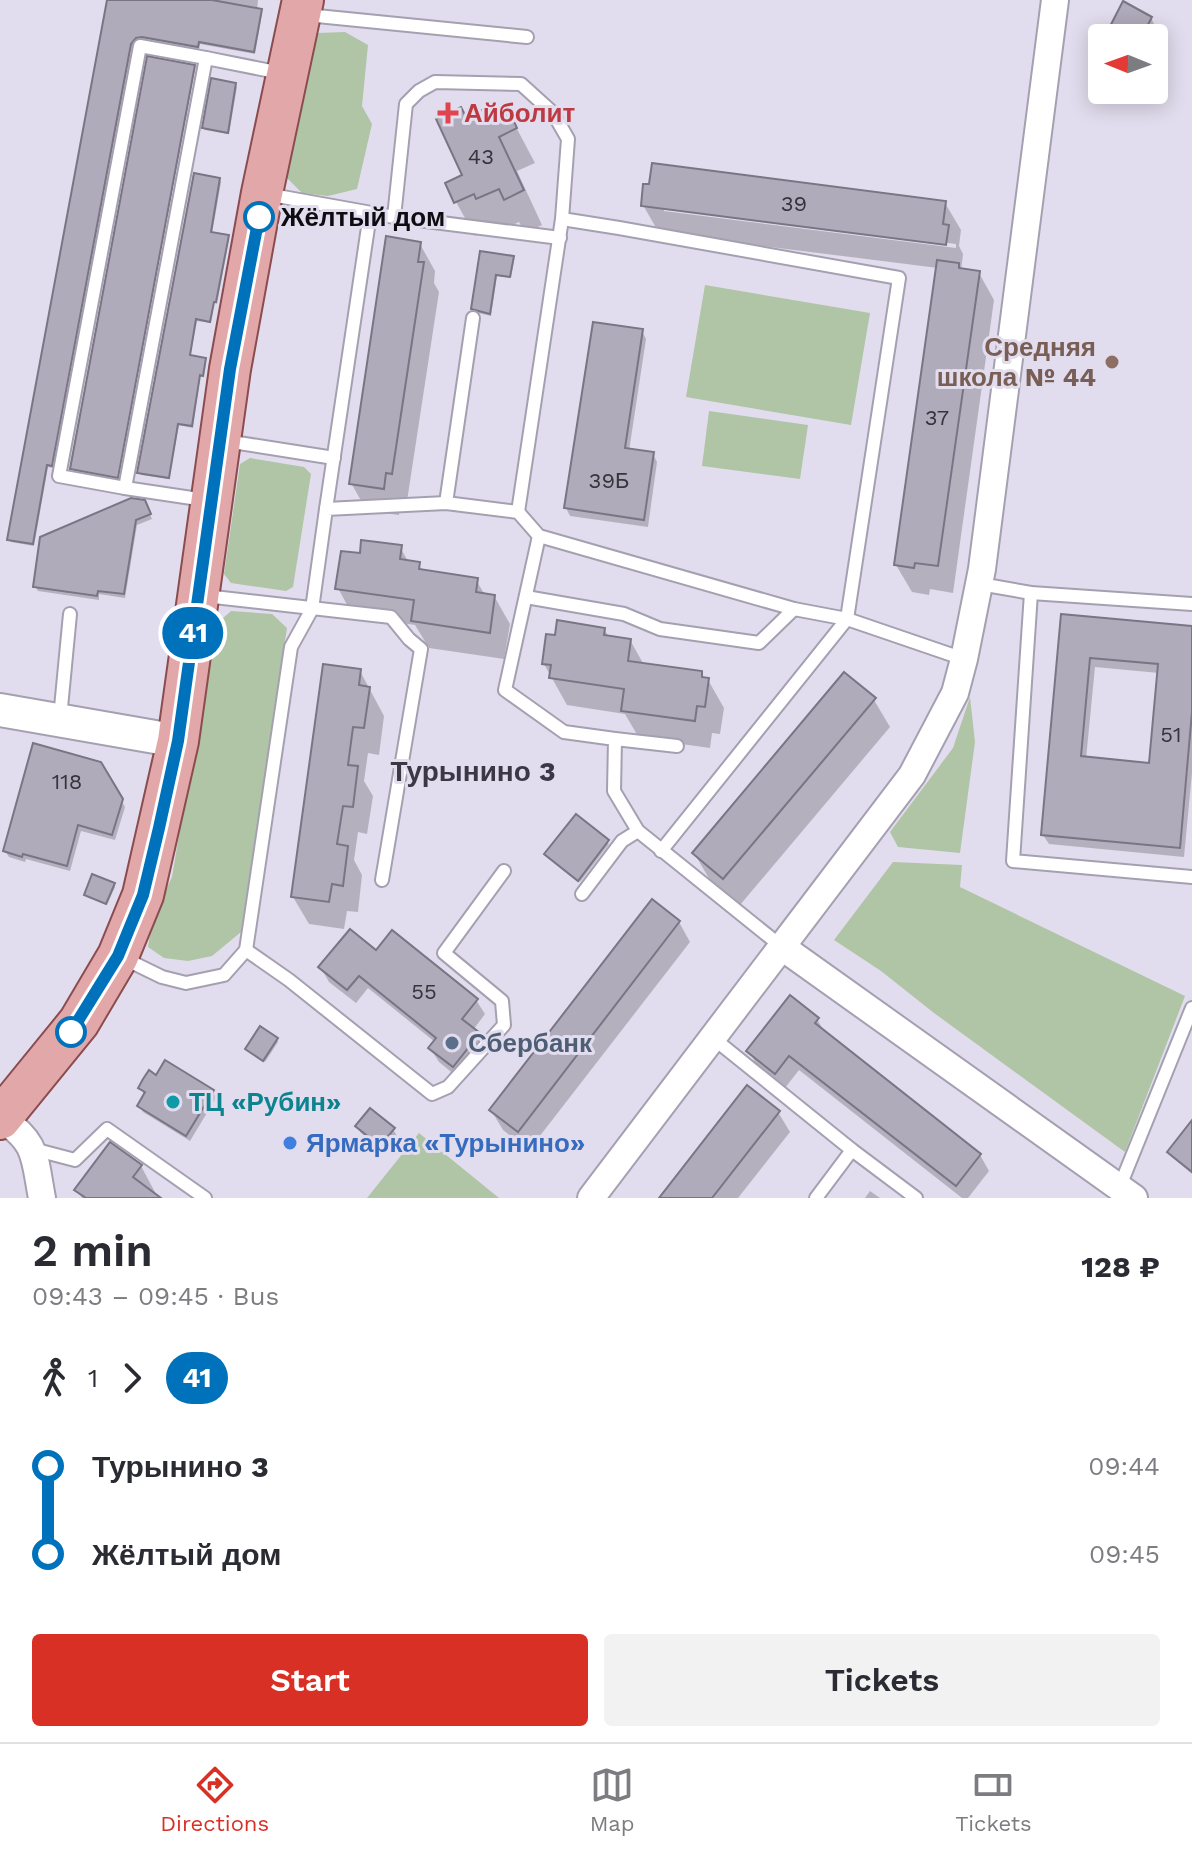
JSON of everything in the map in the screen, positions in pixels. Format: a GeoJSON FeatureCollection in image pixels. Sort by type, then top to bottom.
{"type":"FeatureCollection","features":[{"type":"Feature","properties":{"kind":"main road"},"geometry":{"type":"LineString","coordinates":[[1,1118],[79,1022],[118,956],[143,895],[178,741],[230,369],[300,4]]}},
{"type":"Feature","properties":{"kind":"street"},"geometry":{"type":"LineString","coordinates":[[591,1198],[912,775],[955,693],[980,584],[1055,0]]}},
{"type":"Feature","properties":{"kind":"street"},"geometry":{"type":"LineString","coordinates":[[0,710],[178,741]]}},
{"type":"Feature","properties":{"kind":"street"},"geometry":{"type":"LineString","coordinates":[[782,947],[1127,1192]]}},
{"type":"Feature","properties":{"kind":"street"},"geometry":{"type":"LineString","coordinates":[[1,1118],[21,1131],[33,1149],[42,1198]]}},
{"type":"Feature","properties":{"kind":"lane"},"geometry":{"type":"LineString","coordinates":[[300,4],[527,37]]}},
{"type":"Feature","properties":{"kind":"lane"},"geometry":{"type":"LineString","coordinates":[[211,501],[59,476],[140,46],[288,75]]}},
{"type":"Feature","properties":{"kind":"lane"},"geometry":{"type":"LineString","coordinates":[[125,488],[206,58]]}},
{"type":"Feature","properties":{"kind":"lane"},"geometry":{"type":"LineString","coordinates":[[394,217],[406,104],[419,91],[435,82],[521,84],[553,113],[568,139],[560,238],[518,512]]}},
{"type":"Feature","properties":{"kind":"lane"},"geometry":{"type":"LineString","coordinates":[[262,193],[370,214],[560,238]]}},
{"type":"Feature","properties":{"kind":"lane"},"geometry":{"type":"LineString","coordinates":[[118,956],[162,977],[186,983],[224,975],[246,950],[291,647],[312,609],[370,214]]}},
{"type":"Feature","properties":{"kind":"lane"},"geometry":{"type":"LineString","coordinates":[[562,219],[899,278],[847,619],[661,851]]}},
{"type":"Feature","properties":{"kind":"lane"},"geometry":{"type":"LineString","coordinates":[[446,503],[473,318]]}},
{"type":"Feature","properties":{"kind":"lane"},"geometry":{"type":"LineString","coordinates":[[220,440],[334,458]]}},
{"type":"Feature","properties":{"kind":"lane"},"geometry":{"type":"LineString","coordinates":[[326,509],[446,503],[518,512],[539,536],[794,609],[847,619],[964,659]]}},
{"type":"Feature","properties":{"kind":"lane"},"geometry":{"type":"LineString","coordinates":[[539,536],[505,690],[564,732],[677,746]]}},
{"type":"Feature","properties":{"kind":"lane"},"geometry":{"type":"LineString","coordinates":[[980,584],[1031,593],[1192,604]]}},
{"type":"Feature","properties":{"kind":"lane"},"geometry":{"type":"LineString","coordinates":[[1031,593],[1013,861],[1192,877]]}},
{"type":"Feature","properties":{"kind":"lane"},"geometry":{"type":"LineString","coordinates":[[198,595],[391,617],[421,649],[382,880]]}},
{"type":"Feature","properties":{"kind":"lane"},"geometry":{"type":"LineString","coordinates":[[526,597],[624,614],[660,629],[759,643],[794,609]]}},
{"type":"Feature","properties":{"kind":"lane"},"geometry":{"type":"LineString","coordinates":[[60,721],[70,614]]}},
{"type":"Feature","properties":{"kind":"lane"},"geometry":{"type":"LineString","coordinates":[[615,739],[614,791],[638,831],[782,947]]}},
{"type":"Feature","properties":{"kind":"lane"},"geometry":{"type":"LineString","coordinates":[[582,894],[622,841],[638,831]]}},
{"type":"Feature","properties":{"kind":"lane"},"geometry":{"type":"LineString","coordinates":[[246,950],[289,980],[432,1094],[448,1087],[504,1025],[502,1001],[444,953],[504,871]]}},
{"type":"Feature","properties":{"kind":"lane"},"geometry":{"type":"LineString","coordinates":[[1127,1192],[1192,1008]]}},
{"type":"Feature","properties":{"kind":"lane"},"geometry":{"type":"LineString","coordinates":[[713,1038],[916,1198]]}},
{"type":"Feature","properties":{"kind":"lane"},"geometry":{"type":"LineString","coordinates":[[33,1149],[75,1160],[107,1129],[205,1198]]}},
{"type":"Feature","properties":{"kind":"lane"},"geometry":{"type":"LineString","coordinates":[[816,1198],[852,1150]]}},
{"type":"Feature","properties":{"kind":"green space"},"geometry":{"type":"Polygon","coordinates":[[[345,32],[368,45],[362,106],[372,124],[357,189],[328,196],[302,193],[284,175],[317,33],[345,32]]]}},
{"type":"Feature","properties":{"kind":"green space"},"geometry":{"type":"Polygon","coordinates":[[[705,285],[870,313],[851,425],[686,397],[705,285]]]}},
{"type":"Feature","properties":{"kind":"green space"},"geometry":{"type":"Polygon","coordinates":[[[709,411],[808,425],[800,479],[702,466],[709,411]]]}},
{"type":"Feature","properties":{"kind":"green space"},"geometry":{"type":"Polygon","coordinates":[[[250,458],[304,467],[311,474],[293,587],[286,591],[231,583],[224,574],[240,464],[250,458]]]}},
{"type":"Feature","properties":{"kind":"green space"},"geometry":{"type":"Polygon","coordinates":[[[231,611],[272,614],[287,628],[241,932],[212,956],[188,961],[164,958],[148,947],[152,920],[172,877],[214,626],[231,611]]]}},
{"type":"Feature","properties":{"kind":"green space"},"geometry":{"type":"Polygon","coordinates":[[[970,697],[975,742],[960,853],[898,847],[890,832],[953,748],[970,697]]]}},
{"type":"Feature","properties":{"kind":"green space"},"geometry":{"type":"Polygon","coordinates":[[[893,862],[962,865],[960,887],[1185,996],[1125,1152],[881,971],[834,940],[893,862]]]}},
{"type":"Feature","properties":{"kind":"green space"},"geometry":{"type":"Polygon","coordinates":[[[419,1133],[499,1198],[367,1198],[419,1133]]]}},
{"type":"Feature","properties":{"kind":"building"},"geometry":{"type":"Polygon","coordinates":[[[107,0],[212,0],[262,9],[254,52],[199,42],[198,47],[142,37],[131,44],[52,466],[47,465],[33,544],[7,540],[107,0]]]}},
{"type":"Feature","properties":{"kind":"building"},"geometry":{"type":"Polygon","coordinates":[[[1123,1],[1152,17],[1148,24],[1111,24],[1123,1]]]}},
{"type":"Feature","properties":{"kind":"building"},"geometry":{"type":"Polygon","coordinates":[[[147,56],[195,65],[118,478],[70,469],[147,56]]]}},
{"type":"Feature","properties":{"kind":"building"},"geometry":{"type":"Polygon","coordinates":[[[211,78],[236,83],[228,133],[202,128],[211,78]]]}},
{"type":"Feature","properties":{"kind":"building","name":"Жёлтый дом"},"geometry":{"type":"Polygon","coordinates":[[[461,107],[466,117],[486,108],[490,116],[508,108],[517,128],[499,137],[524,190],[504,200],[499,189],[476,199],[474,194],[454,203],[445,183],[462,175],[436,119],[461,107]]]}},
{"type":"Feature","properties":{"kind":"building"},"geometry":{"type":"Polygon","coordinates":[[[652,163],[946,201],[943,224],[949,225],[946,245],[641,206],[643,184],[649,184],[652,163]]]}},
{"type":"Feature","properties":{"kind":"building"},"geometry":{"type":"Polygon","coordinates":[[[194,173],[220,178],[211,232],[229,235],[210,322],[196,319],[190,355],[206,358],[203,376],[200,375],[192,426],[178,424],[169,478],[137,473],[194,173]]]}},
{"type":"Feature","properties":{"kind":"building"},"geometry":{"type":"Polygon","coordinates":[[[386,236],[421,242],[418,262],[424,262],[392,474],[386,473],[384,489],[349,484],[386,236]]]}},
{"type":"Feature","properties":{"kind":"building"},"geometry":{"type":"Polygon","coordinates":[[[480,251],[514,256],[510,277],[496,275],[490,314],[471,309],[480,251]]]}},
{"type":"Feature","properties":{"kind":"building"},"geometry":{"type":"Polygon","coordinates":[[[937,260],[959,263],[959,268],[980,271],[938,566],[915,563],[914,568],[894,565],[937,260]]]}},
{"type":"Feature","properties":{"kind":"building"},"geometry":{"type":"Polygon","coordinates":[[[593,322],[643,329],[625,448],[654,452],[644,520],[564,508],[593,322]]]}},
{"type":"Feature","properties":{"kind":"building"},"geometry":{"type":"Polygon","coordinates":[[[131,498],[145,500],[151,514],[136,520],[124,594],[98,591],[97,596],[33,587],[40,537],[131,498]]]}},
{"type":"Feature","properties":{"kind":"building"},"geometry":{"type":"Polygon","coordinates":[[[361,540],[402,545],[400,559],[420,562],[419,569],[478,578],[476,592],[495,595],[490,633],[411,621],[414,600],[335,589],[341,551],[360,553],[361,540]]]}},
{"type":"Feature","properties":{"kind":"building"},"geometry":{"type":"Polygon","coordinates":[[[1061,614],[1192,626],[1192,712],[1180,848],[1041,835],[1061,614]],[[1090,658],[1081,756],[1149,763],[1158,664],[1090,658]]]}},
{"type":"Feature","properties":{"kind":"building"},"geometry":{"type":"Polygon","coordinates":[[[557,620],[605,628],[604,635],[631,639],[628,661],[702,671],[702,677],[709,678],[705,707],[697,706],[695,721],[621,711],[624,689],[549,678],[551,665],[542,664],[546,634],[555,635],[557,620]]]}},
{"type":"Feature","properties":{"kind":"building"},"geometry":{"type":"Polygon","coordinates":[[[323,664],[361,669],[359,685],[370,687],[364,728],[353,727],[348,765],[358,766],[353,807],[343,806],[337,844],[348,846],[343,886],[332,884],[329,902],[291,897],[323,664]]]}},
{"type":"Feature","properties":{"kind":"building"},"geometry":{"type":"Polygon","coordinates":[[[844,672],[876,698],[723,879],[692,853],[844,672]]]}},
{"type":"Feature","properties":{"kind":"building"},"geometry":{"type":"Polygon","coordinates":[[[33,743],[101,762],[123,799],[112,835],[78,825],[67,866],[3,851],[33,743]]]}},
{"type":"Feature","properties":{"kind":"building"},"geometry":{"type":"Polygon","coordinates":[[[576,814],[609,840],[578,881],[544,854],[576,814]]]}},
{"type":"Feature","properties":{"kind":"building"},"geometry":{"type":"Polygon","coordinates":[[[92,874],[115,883],[106,904],[84,895],[92,874]]]}},
{"type":"Feature","properties":{"kind":"building"},"geometry":{"type":"Polygon","coordinates":[[[652,899],[680,921],[518,1132],[489,1110],[652,899]]]}},
{"type":"Feature","properties":{"kind":"building"},"geometry":{"type":"Polygon","coordinates":[[[350,929],[376,950],[392,930],[478,999],[462,1019],[480,1033],[453,1067],[428,1048],[436,1038],[359,976],[347,990],[318,967],[350,929]]]}},
{"type":"Feature","properties":{"kind":"building"},"geometry":{"type":"Polygon","coordinates":[[[790,995],[819,1018],[815,1023],[981,1154],[956,1186],[789,1056],[775,1074],[746,1051],[790,995]]]}},
{"type":"Feature","properties":{"kind":"building"},"geometry":{"type":"Polygon","coordinates":[[[260,1026],[278,1038],[263,1061],[245,1049],[260,1026]]]}},
{"type":"Feature","properties":{"kind":"building","name":"ТЦ «Рубин»"},"geometry":{"type":"Polygon","coordinates":[[[165,1060],[214,1090],[186,1136],[137,1106],[145,1092],[138,1088],[143,1079],[149,1070],[156,1075],[165,1060]]]}},
{"type":"Feature","properties":{"kind":"building"},"geometry":{"type":"Polygon","coordinates":[[[747,1085],[780,1111],[712,1198],[659,1198],[747,1085]]]}},
{"type":"Feature","properties":{"kind":"building"},"geometry":{"type":"Polygon","coordinates":[[[370,1108],[395,1128],[380,1146],[355,1126],[370,1108]]]}},
{"type":"Feature","properties":{"kind":"building"},"geometry":{"type":"Polygon","coordinates":[[[1192,1120],[1192,1172],[1167,1152],[1192,1120]]]}},
{"type":"Feature","properties":{"kind":"building"},"geometry":{"type":"Polygon","coordinates":[[[110,1142],[142,1165],[133,1177],[161,1198],[86,1198],[74,1190],[110,1142]]]}},
{"type":"Feature","properties":{"kind":"bus line","name":"41"},"geometry":{"type":"LineString","coordinates":[[71,1032],[118,956],[143,895],[159,828],[178,741],[230,369],[259,217]]}},
{"type":"Feature","properties":{"kind":"place","name":"Айболит"},"geometry":{"type":"Point","coordinates":[448,113]}},
{"type":"Feature","properties":{"kind":"place","name":"Жёлтый дом"},"geometry":{"type":"Point","coordinates":[259,217]}},
{"type":"Feature","properties":{"kind":"place","name":"Средняя школа № 44"},"geometry":{"type":"Point","coordinates":[1112,362]}},
{"type":"Feature","properties":{"kind":"place","name":"Сбербанк"},"geometry":{"type":"Point","coordinates":[452,1043]}},
{"type":"Feature","properties":{"kind":"place","name":"ТЦ «Рубин»"},"geometry":{"type":"Point","coordinates":[173,1102]}},
{"type":"Feature","properties":{"kind":"place","name":"Ярмарка «Турынино»"},"geometry":{"type":"Point","coordinates":[290,1143]}},
{"type":"Feature","properties":{"kind":"district","name":"Турынино 3"},"geometry":{"type":"Point","coordinates":[473,771]}}]}
